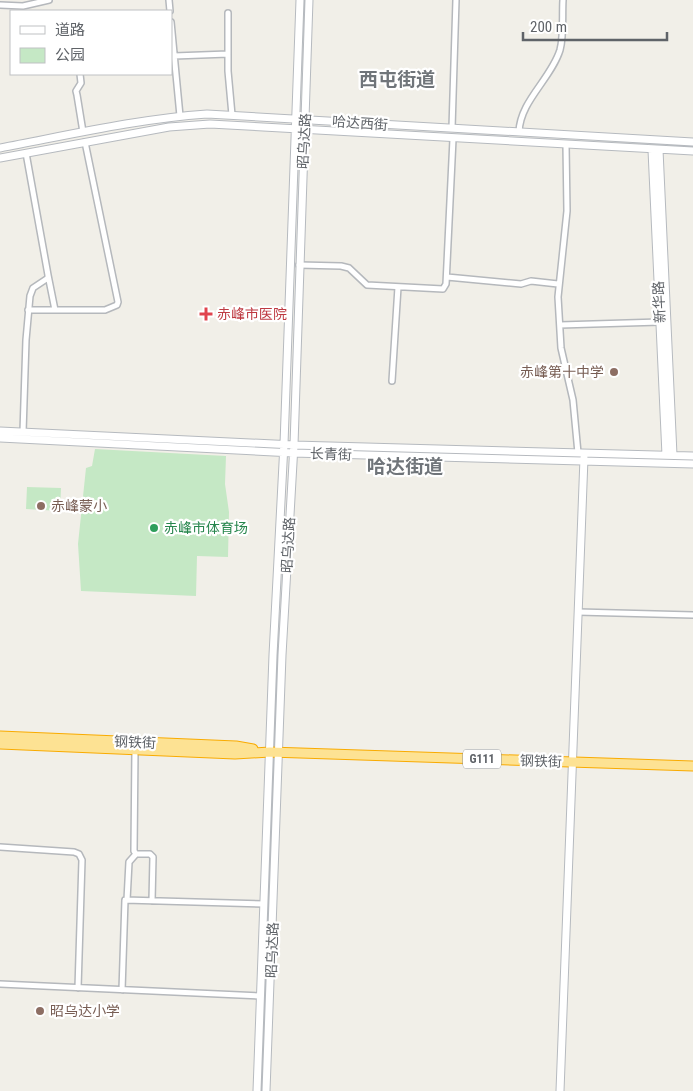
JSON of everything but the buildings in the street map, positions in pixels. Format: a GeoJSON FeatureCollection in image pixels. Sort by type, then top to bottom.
{"type":"FeatureCollection","features":[{"type":"Feature","properties":{"kind":"highway","name":"钢铁街"},"geometry":{"type":"LineString","coordinates":[[0,736],[236,746],[275,753]]}},
{"type":"Feature","properties":{"kind":"highway","name":"钢铁街"},"geometry":{"type":"LineString","coordinates":[[0,744],[236,754],[275,753],[693,766]]}},
{"type":"Feature","properties":{"kind":"main road","name":"昭乌达路"},"geometry":{"type":"LineString","coordinates":[[266,1091],[284,448],[300,0]]}},
{"type":"Feature","properties":{"kind":"main road","name":"昭乌达路"},"geometry":{"type":"LineString","coordinates":[[257,1091],[264,904],[282,655],[294,449],[309,0]]}},
{"type":"Feature","properties":{"kind":"main road","name":"哈达西街"},"geometry":{"type":"LineString","coordinates":[[0,148],[134,122],[207,114],[693,142]]}},
{"type":"Feature","properties":{"kind":"main road","name":"哈达西街"},"geometry":{"type":"LineString","coordinates":[[0,158],[169,127],[210,124],[693,151]]}},
{"type":"Feature","properties":{"kind":"main road","name":"新华路"},"geometry":{"type":"LineString","coordinates":[[655,150],[660,322],[669,455]]}},
{"type":"Feature","properties":{"kind":"main road","name":"新华路"},"geometry":{"type":"LineString","coordinates":[[655,150],[669,455]]}},
{"type":"Feature","properties":{"kind":"main road","name":"长青街"},"geometry":{"type":"LineString","coordinates":[[0,430],[294,449],[693,456]]}},
{"type":"Feature","properties":{"kind":"main road","name":"长青街"},"geometry":{"type":"LineString","coordinates":[[0,438],[284,448]]}},
{"type":"Feature","properties":{"kind":"main road","name":"长青街"},"geometry":{"type":"LineString","coordinates":[[582,455],[693,464]]}},
{"type":"Feature","properties":{"kind":"main road"},"geometry":{"type":"LineString","coordinates":[[560,1091],[573,762],[582,455]]}},
{"type":"Feature","properties":{"kind":"street"},"geometry":{"type":"LineString","coordinates":[[0,5],[23,6],[49,0]]}},
{"type":"Feature","properties":{"kind":"street"},"geometry":{"type":"LineString","coordinates":[[452,128],[456,0]]}},
{"type":"Feature","properties":{"kind":"street"},"geometry":{"type":"LineString","coordinates":[[518,132],[526,109],[560,49],[563,0]]}},
{"type":"Feature","properties":{"kind":"street"},"geometry":{"type":"LineString","coordinates":[[228,13],[228,54],[232,115]]}},
{"type":"Feature","properties":{"kind":"street"},"geometry":{"type":"LineString","coordinates":[[172,33],[180,116]]}},
{"type":"Feature","properties":{"kind":"street"},"geometry":{"type":"LineString","coordinates":[[174,56],[228,54]]}},
{"type":"Feature","properties":{"kind":"street"},"geometry":{"type":"LineString","coordinates":[[80,75],[81,83],[76,91],[83,132]]}},
{"type":"Feature","properties":{"kind":"street"},"geometry":{"type":"LineString","coordinates":[[299,265],[341,266],[349,268],[367,285],[443,289],[447,277],[453,138]]}},
{"type":"Feature","properties":{"kind":"street"},"geometry":{"type":"LineString","coordinates":[[28,310],[105,310],[117,305],[118,302],[85,142]]}},
{"type":"Feature","properties":{"kind":"street"},"geometry":{"type":"LineString","coordinates":[[566,145],[567,212],[558,284],[561,348],[582,455]]}},
{"type":"Feature","properties":{"kind":"street"},"geometry":{"type":"LineString","coordinates":[[26,153],[55,310]]}},
{"type":"Feature","properties":{"kind":"street"},"geometry":{"type":"LineString","coordinates":[[23,432],[30,296],[33,288],[48,278],[48,275]]}},
{"type":"Feature","properties":{"kind":"street"},"geometry":{"type":"LineString","coordinates":[[447,277],[521,284],[531,282],[558,284]]}},
{"type":"Feature","properties":{"kind":"street"},"geometry":{"type":"LineString","coordinates":[[392,381],[398,287]]}},
{"type":"Feature","properties":{"kind":"street"},"geometry":{"type":"LineString","coordinates":[[560,325],[660,322]]}},
{"type":"Feature","properties":{"kind":"street"},"geometry":{"type":"LineString","coordinates":[[578,612],[693,615]]}},
{"type":"Feature","properties":{"kind":"street"},"geometry":{"type":"LineString","coordinates":[[135,750],[134,851],[136,854]]}},
{"type":"Feature","properties":{"kind":"street"},"geometry":{"type":"LineString","coordinates":[[0,847],[66,851],[79,854],[82,860],[78,988]]}},
{"type":"Feature","properties":{"kind":"street"},"geometry":{"type":"LineString","coordinates":[[122,990],[125,900],[127,900],[129,862],[136,854],[150,854],[153,857],[152,901]]}},
{"type":"Feature","properties":{"kind":"street"},"geometry":{"type":"LineString","coordinates":[[127,900],[264,904]]}},
{"type":"Feature","properties":{"kind":"street"},"geometry":{"type":"LineString","coordinates":[[0,984],[261,996]]}},
{"type":"Feature","properties":{"kind":"green space","name":"赤峰市体育场"},"geometry":{"type":"Polygon","coordinates":[[[95,449],[226,456],[225,484],[229,512],[228,557],[197,556],[196,596],[81,591],[78,544],[86,468],[92,466],[95,449]]]}},
{"type":"Feature","properties":{"kind":"green space"},"geometry":{"type":"Polygon","coordinates":[[[27,487],[61,488],[60,511],[26,509],[27,487]]]}},
{"type":"Feature","properties":{"kind":"place","name":"赤峰市医院"},"geometry":{"type":"Point","coordinates":[206,314]}},
{"type":"Feature","properties":{"kind":"place","name":"赤峰第十中学"},"geometry":{"type":"Point","coordinates":[614,372]}},
{"type":"Feature","properties":{"kind":"place","name":"赤峰蒙小"},"geometry":{"type":"Point","coordinates":[41,506]}},
{"type":"Feature","properties":{"kind":"place","name":"赤峰市体育场"},"geometry":{"type":"Point","coordinates":[154,528]}},
{"type":"Feature","properties":{"kind":"place","name":"昭乌达小学"},"geometry":{"type":"Point","coordinates":[40,1011]}},
{"type":"Feature","properties":{"kind":"district","name":"西屯街道"},"geometry":{"type":"Point","coordinates":[397,79]}},
{"type":"Feature","properties":{"kind":"district","name":"哈达街道"},"geometry":{"type":"Point","coordinates":[405,466]}}]}
